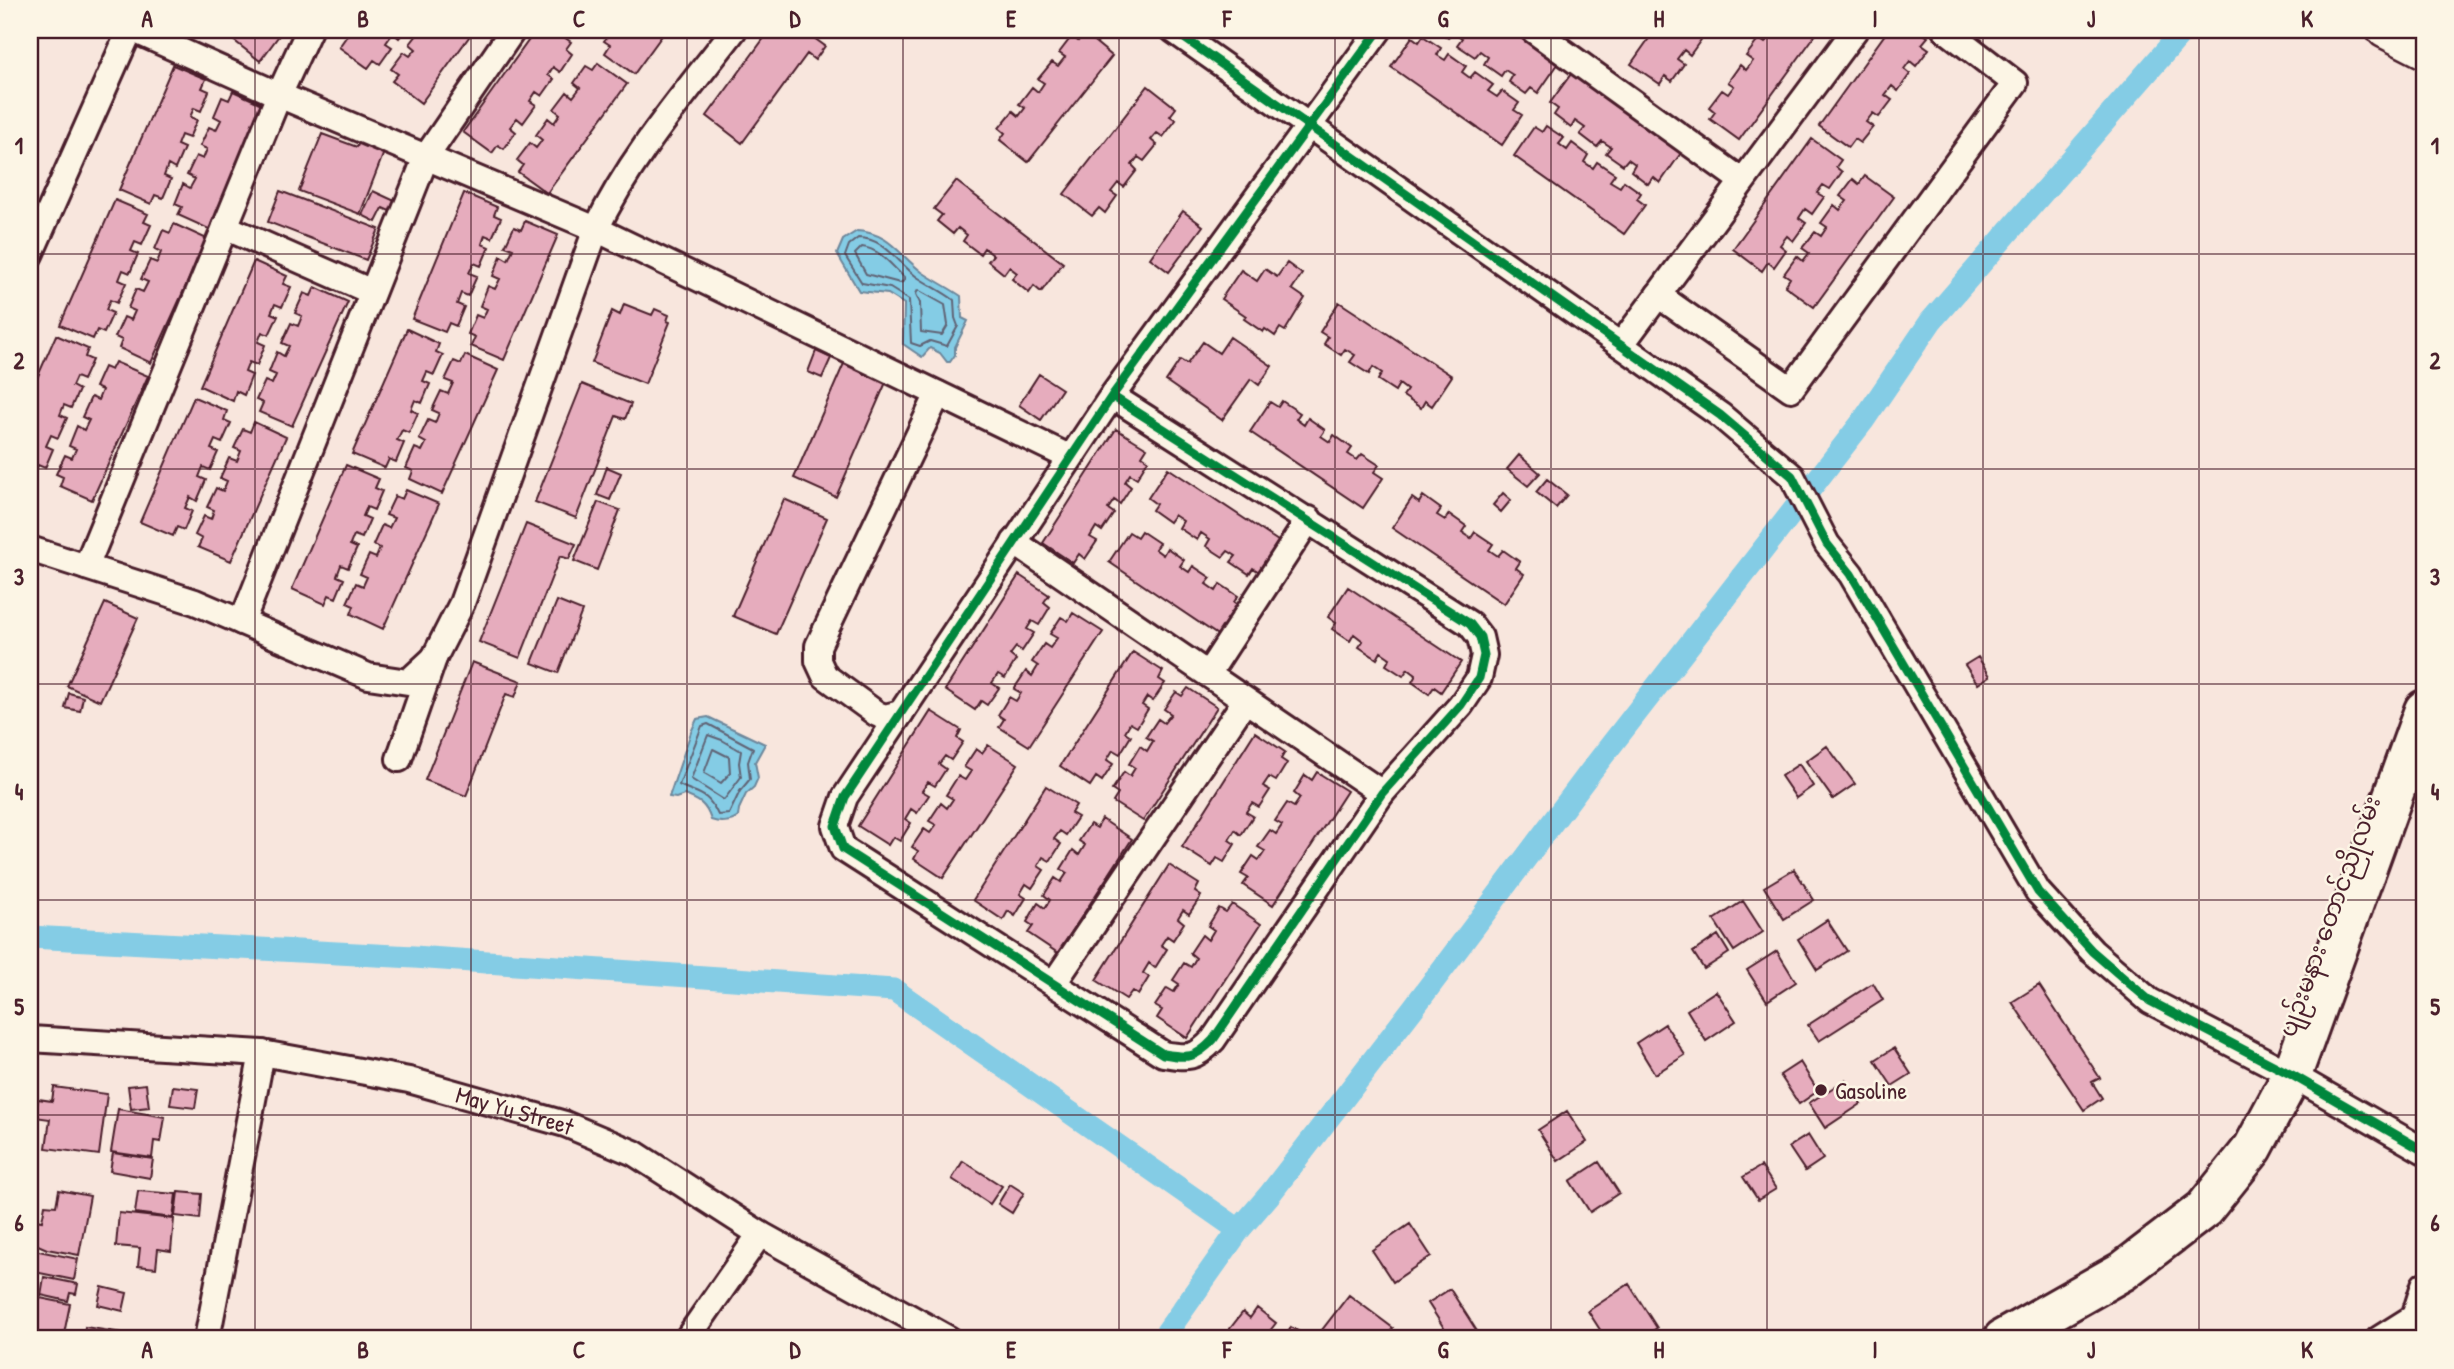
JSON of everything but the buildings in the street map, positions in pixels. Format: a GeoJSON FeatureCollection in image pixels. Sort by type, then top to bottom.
{"type":"FeatureCollection","features":[{"type":"Feature","properties":{"kind":"main road"},"geometry":{"type":"LineString","coordinates":[[2385,30],[2424,50]]}},
{"type":"Feature","properties":{"kind":"main road","name":"ပျဉ်းမနား တောင်ညိုလမ်း"},"geometry":{"type":"LineString","coordinates":[[2003,1339],[2123,1271],[2204,1209],[2253,1148],[2292,1075],[2424,710]]}},
{"type":"Feature","properties":{"kind":"street"},"geometry":{"type":"LineString","coordinates":[[30,255],[132,30],[596,229],[1069,457]]}},
{"type":"Feature","properties":{"kind":"street"},"geometry":{"type":"LineString","coordinates":[[86,567],[279,95],[309,30]]}},
{"type":"Feature","properties":{"kind":"street"},"geometry":{"type":"LineString","coordinates":[[242,622],[426,157],[513,30]]}},
{"type":"Feature","properties":{"kind":"street"},"geometry":{"type":"LineString","coordinates":[[399,759],[434,658],[462,603],[596,229],[610,199],[645,147],[734,30]]}},
{"type":"Feature","properties":{"kind":"street"},"geometry":{"type":"LineString","coordinates":[[1173,30],[1720,415],[1792,475],[1827,544],[1850,574],[2038,892],[2092,951],[2150,1001],[2292,1075],[2424,1151]]}},
{"type":"Feature","properties":{"kind":"street"},"geometry":{"type":"LineString","coordinates":[[1112,396],[1471,624],[1480,637],[1484,655],[1479,678],[1461,705],[1382,793],[1213,1040],[1199,1054],[1184,1058],[1163,1054],[844,849],[835,826],[845,797],[1069,457],[1112,396],[1379,30]]}},
{"type":"Feature","properties":{"kind":"street"},"geometry":{"type":"LineString","coordinates":[[1533,30],[1742,181]]}},
{"type":"Feature","properties":{"kind":"street"},"geometry":{"type":"LineString","coordinates":[[1621,345],[1856,30]]}},
{"type":"Feature","properties":{"kind":"street"},"geometry":{"type":"LineString","coordinates":[[1658,295],[1791,389],[2015,83],[1946,30]]}},
{"type":"Feature","properties":{"kind":"street"},"geometry":{"type":"LineString","coordinates":[[225,227],[372,292]]}},
{"type":"Feature","properties":{"kind":"street"},"geometry":{"type":"LineString","coordinates":[[901,713],[885,716],[877,714],[825,676],[818,661],[818,646],[938,394]]}},
{"type":"Feature","properties":{"kind":"street"},"geometry":{"type":"LineString","coordinates":[[1208,674],[1308,519]]}},
{"type":"Feature","properties":{"kind":"street"},"geometry":{"type":"LineString","coordinates":[[1014,542],[1382,793]]}},
{"type":"Feature","properties":{"kind":"street"},"geometry":{"type":"LineString","coordinates":[[30,549],[195,603],[368,676],[408,682],[434,658]]}},
{"type":"Feature","properties":{"kind":"street"},"geometry":{"type":"LineString","coordinates":[[1054,984],[1245,701]]}},
{"type":"Feature","properties":{"kind":"street","name":"May Yu Street"},"geometry":{"type":"LineString","coordinates":[[30,1040],[262,1053],[409,1080],[565,1124],[634,1153],[760,1234],[949,1339]]}},
{"type":"Feature","properties":{"kind":"street"},"geometry":{"type":"LineString","coordinates":[[207,1339],[262,1053]]}},
{"type":"Feature","properties":{"kind":"street"},"geometry":{"type":"LineString","coordinates":[[687,1339],[760,1234]]}},
{"type":"Feature","properties":{"kind":"street"},"geometry":{"type":"LineString","coordinates":[[2379,1339],[2419,1323],[2424,1285]]}},
{"type":"Feature","properties":{"kind":"water"},"geometry":{"type":"Polygon","coordinates":[[[857,231],[886,240],[922,272],[961,296],[962,318],[968,321],[950,362],[930,348],[922,357],[903,344],[904,304],[888,294],[859,291],[837,254],[843,240],[857,231]]]}},
{"type":"Feature","properties":{"kind":"water"},"geometry":{"type":"Polygon","coordinates":[[[708,717],[765,744],[755,762],[758,778],[754,787],[746,794],[738,817],[728,821],[711,820],[704,806],[689,797],[669,797],[697,719],[708,717]]]}},
{"type":"Feature","properties":{"kind":"waterway"},"geometry":{"type":"LineString","coordinates":[[1162,1339],[1239,1230],[1270,1194],[1591,771],[1863,421],[1931,321],[2184,30]]}},
{"type":"Feature","properties":{"kind":"waterway"},"geometry":{"type":"LineString","coordinates":[[30,937],[414,957],[894,990],[1239,1230]]}},
{"type":"Feature","properties":{"kind":"cycle path"},"geometry":{"type":"LineString","coordinates":[[1173,30],[1720,415],[1792,476],[1827,544],[1851,574],[2038,892],[2092,951],[2150,1001],[2292,1075],[2424,1151]]}},
{"type":"Feature","properties":{"kind":"cycle path"},"geometry":{"type":"LineString","coordinates":[[1112,396],[1470,624],[1480,637],[1484,655],[1479,678],[1461,705],[1382,793],[1213,1040],[1191,1056],[1163,1054],[843,849],[835,826],[845,797],[1112,396],[1379,30]]}},
{"type":"Feature","properties":{"kind":"place","name":"Gasoline"},"geometry":{"type":"Point","coordinates":[1821,1090]}}]}
